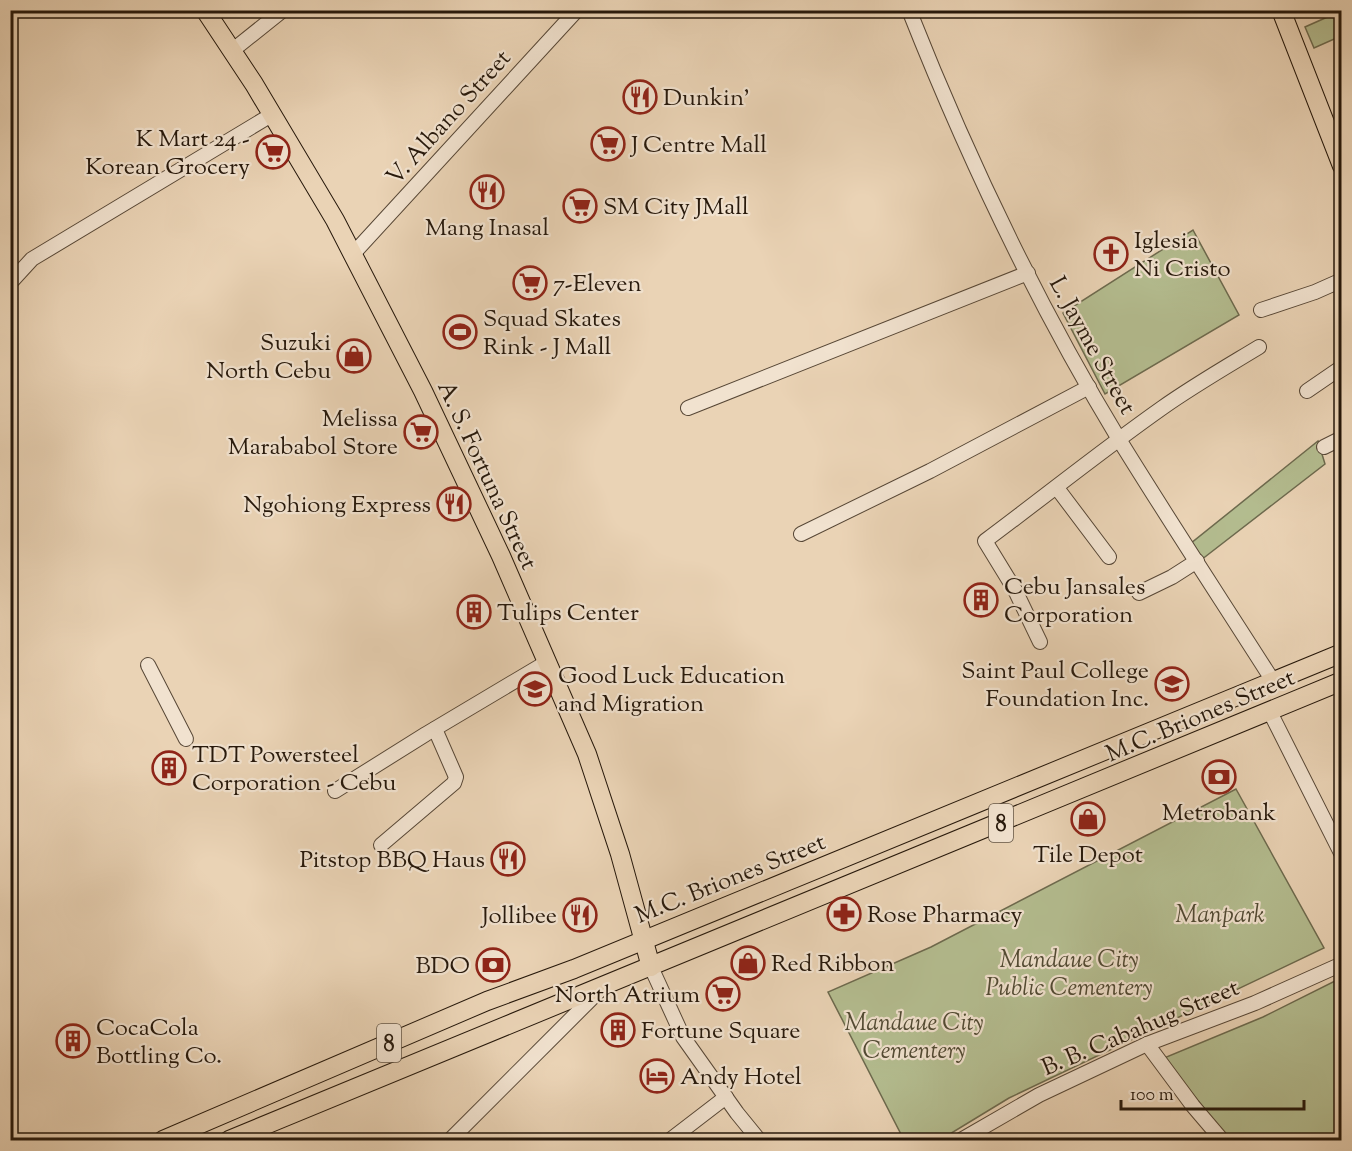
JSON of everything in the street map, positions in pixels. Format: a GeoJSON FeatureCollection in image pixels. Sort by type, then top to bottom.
{"type":"FeatureCollection","features":[{"type":"Feature","properties":{"kind":"main road","name":"A. S. Fortuna Street"},"geometry":{"type":"LineString","coordinates":[[205,10],[273,114],[353,254],[428,401],[501,556],[587,754],[613,831],[651,967]]}},
{"type":"Feature","properties":{"kind":"main road"},"geometry":{"type":"LineString","coordinates":[[1281,10],[1341,166]]}},
{"type":"Feature","properties":{"kind":"main road","name":"M.C. Briones Street"},"geometry":{"type":"LineString","coordinates":[[163,1140],[487,1001],[644,940],[1341,653]]}},
{"type":"Feature","properties":{"kind":"main road","name":"M.C. Briones Street"},"geometry":{"type":"LineString","coordinates":[[1317,664],[1341,658]]}},
{"type":"Feature","properties":{"kind":"main road","name":"M.C. Briones Street"},"geometry":{"type":"LineString","coordinates":[[230,1140],[1270,712],[1341,680]]}},
{"type":"Feature","properties":{"kind":"street"},"geometry":{"type":"LineString","coordinates":[[233,50],[283,10]]}},
{"type":"Feature","properties":{"kind":"street","name":"V. Albano Street"},"geometry":{"type":"LineString","coordinates":[[353,254],[577,10]]}},
{"type":"Feature","properties":{"kind":"street","name":"L. Jayme Street"},"geometry":{"type":"LineString","coordinates":[[909,10],[970,156],[1008,236],[1089,387],[1120,440],[1273,681]]}},
{"type":"Feature","properties":{"kind":"street"},"geometry":{"type":"LineString","coordinates":[[10,283],[32,259],[273,114]]}},
{"type":"Feature","properties":{"kind":"street"},"geometry":{"type":"LineString","coordinates":[[688,408],[1028,273]]}},
{"type":"Feature","properties":{"kind":"street"},"geometry":{"type":"LineString","coordinates":[[1261,310],[1315,292],[1341,280]]}},
{"type":"Feature","properties":{"kind":"street"},"geometry":{"type":"LineString","coordinates":[[1040,642],[1015,590],[985,541],[1057,488],[1075,471],[1162,408],[1259,346]]}},
{"type":"Feature","properties":{"kind":"street"},"geometry":{"type":"LineString","coordinates":[[1307,391],[1341,367]]}},
{"type":"Feature","properties":{"kind":"street"},"geometry":{"type":"LineString","coordinates":[[801,534],[930,471],[1089,387]]}},
{"type":"Feature","properties":{"kind":"street"},"geometry":{"type":"LineString","coordinates":[[1324,447],[1341,438]]}},
{"type":"Feature","properties":{"kind":"street"},"geometry":{"type":"LineString","coordinates":[[1057,488],[1109,557]]}},
{"type":"Feature","properties":{"kind":"street"},"geometry":{"type":"LineString","coordinates":[[1139,593],[1172,577],[1197,561]]}},
{"type":"Feature","properties":{"kind":"street"},"geometry":{"type":"LineString","coordinates":[[335,790],[547,662]]}},
{"type":"Feature","properties":{"kind":"street"},"geometry":{"type":"LineString","coordinates":[[148,665],[186,739]]}},
{"type":"Feature","properties":{"kind":"street"},"geometry":{"type":"LineString","coordinates":[[1270,712],[1341,855]]}},
{"type":"Feature","properties":{"kind":"street"},"geometry":{"type":"LineString","coordinates":[[381,845],[454,783],[456,777],[435,729]]}},
{"type":"Feature","properties":{"kind":"street","name":"B. B. Cabahug Street"},"geometry":{"type":"LineString","coordinates":[[961,1140],[1039,1095],[1147,1044],[1255,1003],[1341,964]]}},
{"type":"Feature","properties":{"kind":"street","name":"A. S. Fortuna Street"},"geometry":{"type":"LineString","coordinates":[[651,967],[683,1037],[759,1140]]}},
{"type":"Feature","properties":{"kind":"street"},"geometry":{"type":"LineString","coordinates":[[450,1140],[606,984]]}},
{"type":"Feature","properties":{"kind":"street"},"geometry":{"type":"LineString","coordinates":[[1147,1044],[1193,1106],[1222,1140]]}},
{"type":"Feature","properties":{"kind":"street"},"geometry":{"type":"LineString","coordinates":[[670,1140],[726,1097]]}},
{"type":"Feature","properties":{"kind":"green space"},"geometry":{"type":"Polygon","coordinates":[[[1341,11],[1341,36],[1314,48],[1305,27],[1341,11]]]}},
{"type":"Feature","properties":{"kind":"green space"},"geometry":{"type":"Polygon","coordinates":[[[1193,230],[1239,315],[1105,394],[1063,313],[1193,230]]]}},
{"type":"Feature","properties":{"kind":"green space"},"geometry":{"type":"Polygon","coordinates":[[[1318,441],[1325,464],[1201,560],[1190,544],[1318,441]]]}},
{"type":"Feature","properties":{"kind":"green space"},"geometry":{"type":"Polygon","coordinates":[[[1236,789],[1324,948],[1009,1098],[940,1140],[904,1140],[828,992],[931,947],[1236,789]]]}},
{"type":"Feature","properties":{"kind":"green space"},"geometry":{"type":"Polygon","coordinates":[[[1341,978],[1342,1136],[1336,1140],[1229,1140],[1164,1058],[1263,1017],[1341,978]]]}},
{"type":"Feature","properties":{"kind":"place","name":"Dunkin'"},"geometry":{"type":"Point","coordinates":[640,97]}},
{"type":"Feature","properties":{"kind":"place","name":"J Centre Mall"},"geometry":{"type":"Point","coordinates":[608,144]}},
{"type":"Feature","properties":{"kind":"place","name":"K Mart 24 - Korean Grocery"},"geometry":{"type":"Point","coordinates":[273,152]}},
{"type":"Feature","properties":{"kind":"place","name":"Mang Inasal"},"geometry":{"type":"Point","coordinates":[487,192]}},
{"type":"Feature","properties":{"kind":"place","name":"SM City JMall"},"geometry":{"type":"Point","coordinates":[580,206]}},
{"type":"Feature","properties":{"kind":"place","name":"Iglesia Ni Cristo"},"geometry":{"type":"Point","coordinates":[1111,254]}},
{"type":"Feature","properties":{"kind":"place","name":"7-Eleven"},"geometry":{"type":"Point","coordinates":[530,283]}},
{"type":"Feature","properties":{"kind":"place","name":"Squad Skates Rink - J Mall"},"geometry":{"type":"Point","coordinates":[460,332]}},
{"type":"Feature","properties":{"kind":"place","name":"Suzuki North Cebu"},"geometry":{"type":"Point","coordinates":[354,356]}},
{"type":"Feature","properties":{"kind":"place","name":"Melissa Marababol Store"},"geometry":{"type":"Point","coordinates":[421,432]}},
{"type":"Feature","properties":{"kind":"place","name":"Ngohiong Express"},"geometry":{"type":"Point","coordinates":[454,504]}},
{"type":"Feature","properties":{"kind":"place","name":"Cebu Jansales Corporation"},"geometry":{"type":"Point","coordinates":[981,600]}},
{"type":"Feature","properties":{"kind":"place","name":"Tulips Center"},"geometry":{"type":"Point","coordinates":[474,612]}},
{"type":"Feature","properties":{"kind":"place","name":"Saint Paul College Foundation Inc."},"geometry":{"type":"Point","coordinates":[1172,684]}},
{"type":"Feature","properties":{"kind":"place","name":"Good Luck Education and Migration"},"geometry":{"type":"Point","coordinates":[535,689]}},
{"type":"Feature","properties":{"kind":"place","name":"TDT Powersteel Corporation - Cebu"},"geometry":{"type":"Point","coordinates":[169,768]}},
{"type":"Feature","properties":{"kind":"place","name":"Metrobank"},"geometry":{"type":"Point","coordinates":[1219,777]}},
{"type":"Feature","properties":{"kind":"place","name":"Tile Depot"},"geometry":{"type":"Point","coordinates":[1088,819]}},
{"type":"Feature","properties":{"kind":"place","name":"Pitstop BBQ Haus"},"geometry":{"type":"Point","coordinates":[508,859]}},
{"type":"Feature","properties":{"kind":"place","name":"Rose Pharmacy"},"geometry":{"type":"Point","coordinates":[844,914]}},
{"type":"Feature","properties":{"kind":"place","name":"Jollibee"},"geometry":{"type":"Point","coordinates":[580,915]}},
{"type":"Feature","properties":{"kind":"place","name":"Red Ribbon"},"geometry":{"type":"Point","coordinates":[748,963]}},
{"type":"Feature","properties":{"kind":"place","name":"BDO"},"geometry":{"type":"Point","coordinates":[493,965]}},
{"type":"Feature","properties":{"kind":"place","name":"North Atrium"},"geometry":{"type":"Point","coordinates":[723,994]}},
{"type":"Feature","properties":{"kind":"place","name":"Fortune Square"},"geometry":{"type":"Point","coordinates":[618,1030]}},
{"type":"Feature","properties":{"kind":"place","name":"CocaCola Bottling Co."},"geometry":{"type":"Point","coordinates":[73,1041]}},
{"type":"Feature","properties":{"kind":"place","name":"Andy Hotel"},"geometry":{"type":"Point","coordinates":[657,1076]}},
{"type":"Feature","properties":{"kind":"park label","name":"Manpark"},"geometry":{"type":"Point","coordinates":[1220,914]}},
{"type":"Feature","properties":{"kind":"park label","name":"Mandaue City Public Cementery"},"geometry":{"type":"Point","coordinates":[1069,973]}},
{"type":"Feature","properties":{"kind":"park label","name":"Mandaue City Cementery"},"geometry":{"type":"Point","coordinates":[914,1036]}}]}
